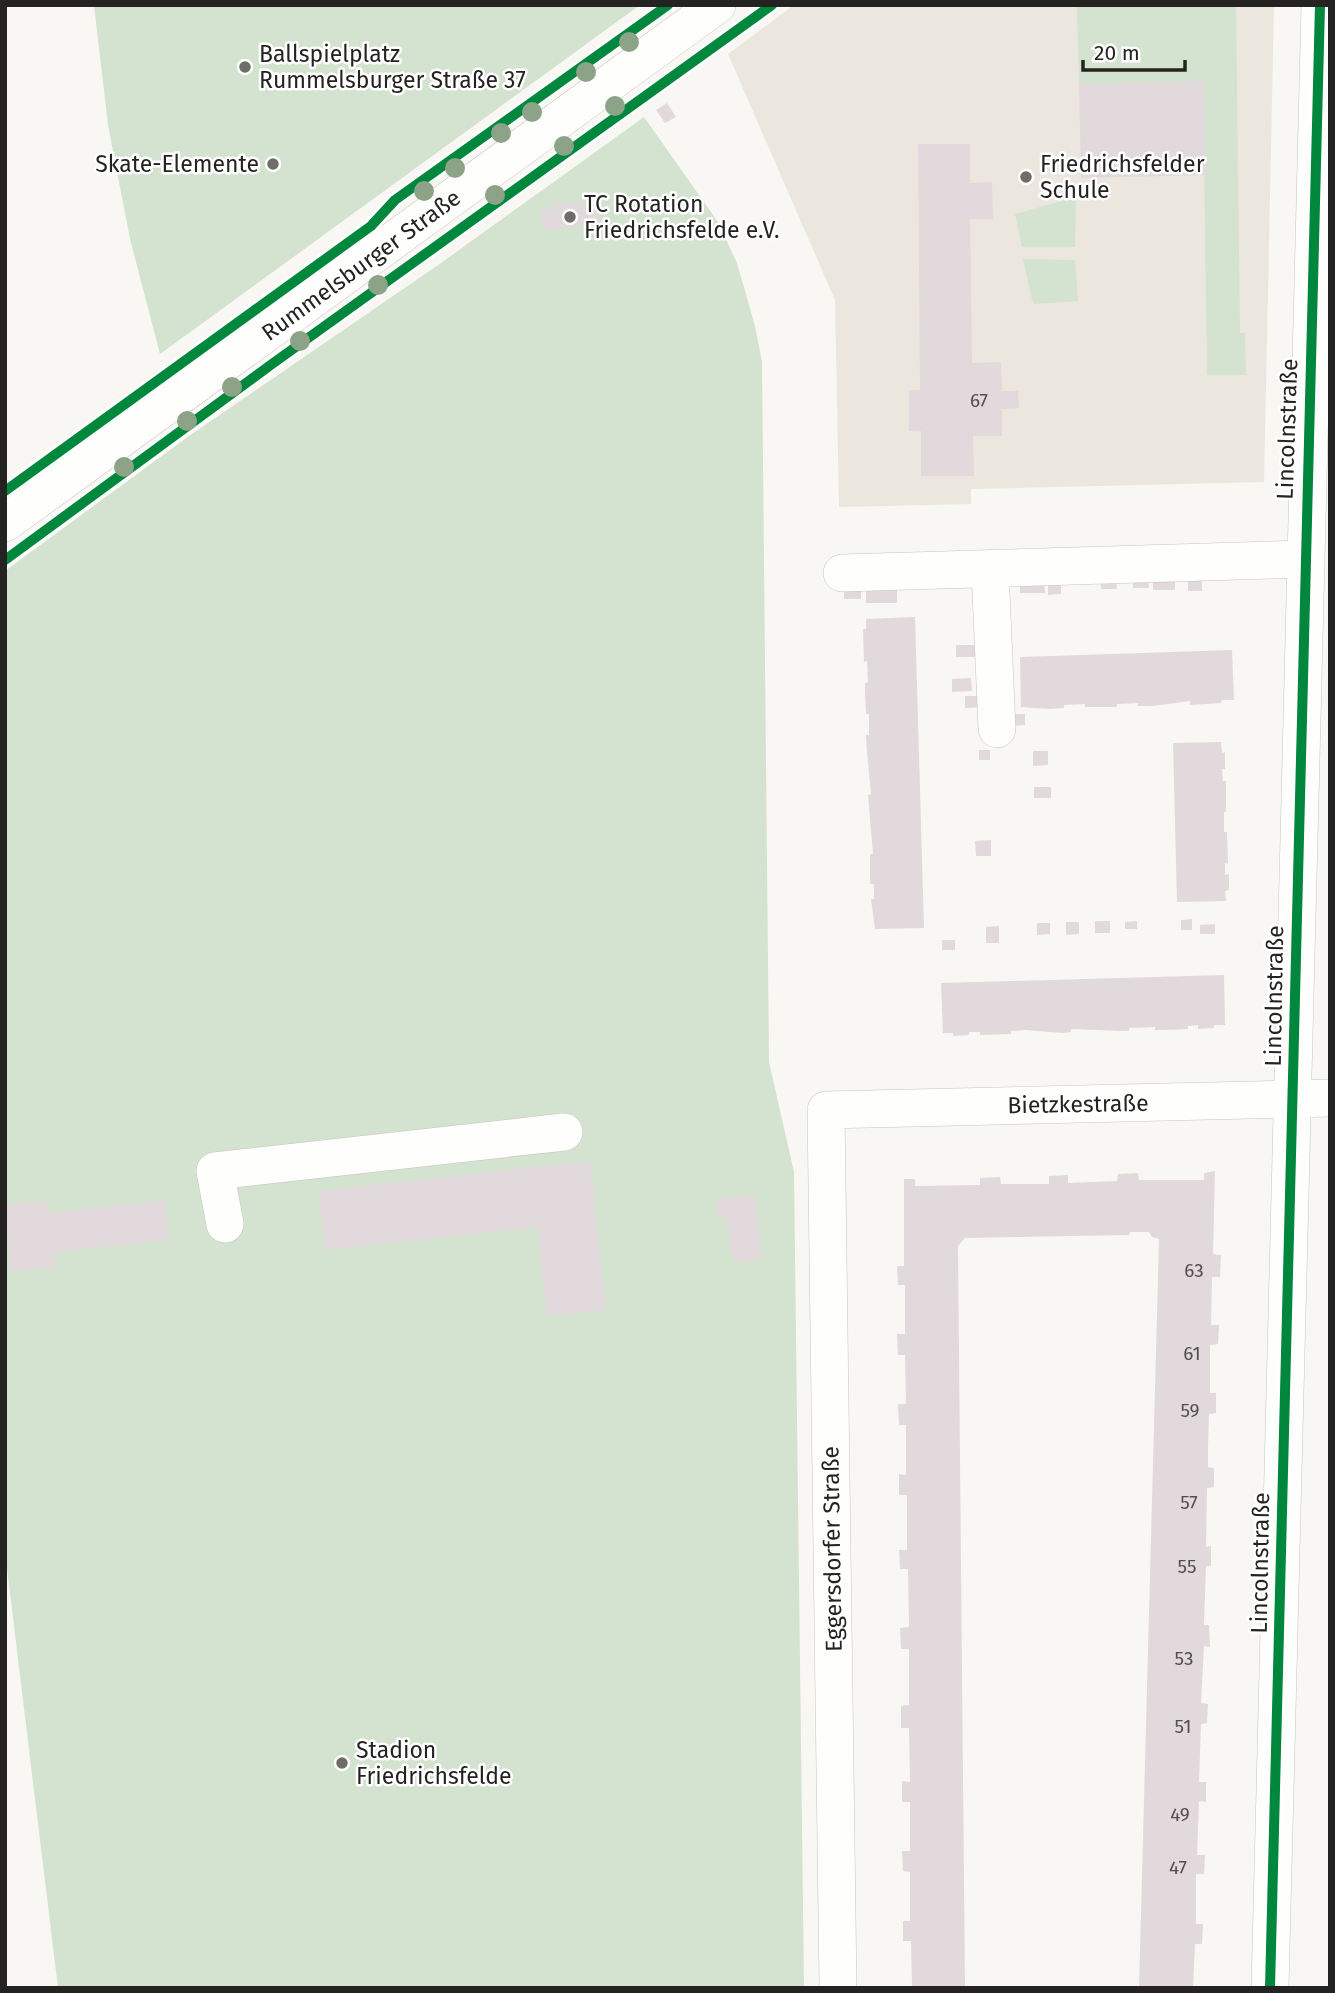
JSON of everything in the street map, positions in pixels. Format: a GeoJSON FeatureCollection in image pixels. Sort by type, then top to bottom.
{"type":"FeatureCollection","features":[{"type":"Feature","properties":{"kind":"street","name":"Rummelsburger Straße"},"geometry":{"type":"LineString","coordinates":[[5,523],[717,5]]}},
{"type":"Feature","properties":{"kind":"street","name":"Lincolnstraße"},"geometry":{"type":"LineString","coordinates":[[1270,1988],[1320,5]]}},
{"type":"Feature","properties":{"kind":"street"},"geometry":{"type":"LineString","coordinates":[[842,573],[1305,559]]}},
{"type":"Feature","properties":{"kind":"street"},"geometry":{"type":"LineString","coordinates":[[990,569],[996,729]]}},
{"type":"Feature","properties":{"kind":"street","name":"Bietzkestraße"},"geometry":{"type":"LineString","coordinates":[[826,1110],[1330,1098]]}},
{"type":"Feature","properties":{"kind":"street","name":"Eggersdorfer Straße"},"geometry":{"type":"LineString","coordinates":[[826,1110],[838,1988]]}},
{"type":"Feature","properties":{"kind":"street"},"geometry":{"type":"LineString","coordinates":[[225,1224],[215,1171],[564,1132]]}},
{"type":"Feature","properties":{"kind":"shaded area","name":"Friedrichsfelder Schule"},"geometry":{"type":"Polygon","coordinates":[[[794,5],[1274,5],[1264,482],[971,489],[971,504],[839,507],[835,300],[728,54],[794,5]]]}},
{"type":"Feature","properties":{"kind":"green space"},"geometry":{"type":"Polygon","coordinates":[[[94,5],[640,5],[160,354],[130,239],[108,125],[94,5]]]}},
{"type":"Feature","properties":{"kind":"green space"},"geometry":{"type":"Polygon","coordinates":[[[1077,5],[1236,5],[1240,333],[1245,333],[1246,375],[1207,375],[1203,82],[1079,84],[1077,5]]]}},
{"type":"Feature","properties":{"kind":"green space"},"geometry":{"type":"Polygon","coordinates":[[[644,117],[718,222],[737,263],[762,362],[769,1062],[794,1172],[804,1988],[58,1988],[5,1552],[5,571],[189,436],[441,263],[644,117]]]}},
{"type":"Feature","properties":{"kind":"green space"},"geometry":{"type":"Polygon","coordinates":[[[1076,197],[1075,247],[1022,247],[1015,214],[1076,197]]]}},
{"type":"Feature","properties":{"kind":"green space"},"geometry":{"type":"Polygon","coordinates":[[[1023,259],[1075,260],[1078,301],[1033,304],[1023,259]]]}},
{"type":"Feature","properties":{"kind":"building"},"geometry":{"type":"Polygon","coordinates":[[[1204,81],[1206,175],[1081,178],[1079,84],[1204,81]]]}},
{"type":"Feature","properties":{"kind":"building"},"geometry":{"type":"Polygon","coordinates":[[[667,103],[676,117],[665,123],[656,110],[667,103]]]}},
{"type":"Feature","properties":{"kind":"building"},"geometry":{"type":"Polygon","coordinates":[[[918,144],[970,144],[970,183],[992,182],[993,219],[970,219],[972,363],[1001,362],[1002,391],[1018,391],[1019,408],[1002,409],[1002,436],[973,436],[974,476],[921,476],[921,431],[909,431],[909,390],[920,390],[918,144]]]}},
{"type":"Feature","properties":{"kind":"building","name":"TC Rotation Friedrichsfelde e.V."},"geometry":{"type":"Polygon","coordinates":[[[581,201],[581,205],[596,203],[599,223],[544,231],[541,210],[581,201]]]}},
{"type":"Feature","properties":{"kind":"building"},"geometry":{"type":"Polygon","coordinates":[[[1202,577],[1202,591],[1188,591],[1188,578],[1202,577]]]}},
{"type":"Feature","properties":{"kind":"building"},"geometry":{"type":"Polygon","coordinates":[[[1153,578],[1175,578],[1175,590],[1153,590],[1153,578]]]}},
{"type":"Feature","properties":{"kind":"building"},"geometry":{"type":"Polygon","coordinates":[[[1148,579],[1149,588],[1133,588],[1133,580],[1148,579]]]}},
{"type":"Feature","properties":{"kind":"building"},"geometry":{"type":"Polygon","coordinates":[[[1044,581],[1045,593],[1020,593],[1020,582],[1044,581]]]}},
{"type":"Feature","properties":{"kind":"building"},"geometry":{"type":"Polygon","coordinates":[[[1101,581],[1116,581],[1117,589],[1101,589],[1101,581]]]}},
{"type":"Feature","properties":{"kind":"building"},"geometry":{"type":"Polygon","coordinates":[[[1061,582],[1061,594],[1048,595],[1048,583],[1061,582]]]}},
{"type":"Feature","properties":{"kind":"building"},"geometry":{"type":"Polygon","coordinates":[[[897,585],[897,603],[866,603],[866,586],[897,585]]]}},
{"type":"Feature","properties":{"kind":"building"},"geometry":{"type":"Polygon","coordinates":[[[844,587],[861,587],[861,599],[844,599],[844,587]]]}},
{"type":"Feature","properties":{"kind":"building"},"geometry":{"type":"Polygon","coordinates":[[[915,617],[924,928],[875,929],[871,899],[874,899],[874,884],[870,884],[870,854],[873,854],[866,735],[869,735],[865,691],[865,683],[868,682],[867,661],[864,662],[863,629],[866,629],[866,619],[915,617]]]}},
{"type":"Feature","properties":{"kind":"building"},"geometry":{"type":"Polygon","coordinates":[[[956,645],[976,645],[976,657],[956,657],[956,645]]]}},
{"type":"Feature","properties":{"kind":"building"},"geometry":{"type":"Polygon","coordinates":[[[1232,650],[1234,700],[1190,705],[1190,701],[1153,706],[1138,706],[1138,703],[1117,704],[1117,707],[1085,707],[1085,704],[1048,709],[1021,707],[1020,657],[1232,650]]]}},
{"type":"Feature","properties":{"kind":"building"},"geometry":{"type":"Polygon","coordinates":[[[971,678],[972,691],[952,692],[952,679],[971,678]]]}},
{"type":"Feature","properties":{"kind":"building"},"geometry":{"type":"Polygon","coordinates":[[[965,696],[984,696],[985,707],[965,708],[965,696]]]}},
{"type":"Feature","properties":{"kind":"building"},"geometry":{"type":"Polygon","coordinates":[[[1007,714],[1025,714],[1025,725],[1008,726],[1007,714]]]}},
{"type":"Feature","properties":{"kind":"building"},"geometry":{"type":"Polygon","coordinates":[[[1221,742],[1222,753],[1225,752],[1223,781],[1226,781],[1224,832],[1227,832],[1228,864],[1225,863],[1225,875],[1229,874],[1226,901],[1177,902],[1173,743],[1221,742]]]}},
{"type":"Feature","properties":{"kind":"building"},"geometry":{"type":"Polygon","coordinates":[[[979,750],[990,750],[990,760],[979,760],[979,750]]]}},
{"type":"Feature","properties":{"kind":"building"},"geometry":{"type":"Polygon","coordinates":[[[1033,751],[1048,751],[1048,765],[1033,766],[1033,751]]]}},
{"type":"Feature","properties":{"kind":"building"},"geometry":{"type":"Polygon","coordinates":[[[1034,787],[1051,787],[1051,798],[1034,798],[1034,787]]]}},
{"type":"Feature","properties":{"kind":"building"},"geometry":{"type":"Polygon","coordinates":[[[991,840],[991,856],[976,856],[975,841],[991,840]]]}},
{"type":"Feature","properties":{"kind":"building"},"geometry":{"type":"Polygon","coordinates":[[[1192,919],[1192,930],[1181,930],[1181,920],[1192,919]]]}},
{"type":"Feature","properties":{"kind":"building"},"geometry":{"type":"Polygon","coordinates":[[[1095,921],[1110,921],[1110,933],[1095,933],[1095,921]]]}},
{"type":"Feature","properties":{"kind":"building"},"geometry":{"type":"Polygon","coordinates":[[[1137,921],[1137,929],[1125,929],[1125,922],[1137,921]]]}},
{"type":"Feature","properties":{"kind":"building"},"geometry":{"type":"Polygon","coordinates":[[[1066,922],[1079,922],[1079,934],[1066,935],[1066,922]]]}},
{"type":"Feature","properties":{"kind":"building"},"geometry":{"type":"Polygon","coordinates":[[[1037,923],[1050,923],[1050,934],[1037,935],[1037,923]]]}},
{"type":"Feature","properties":{"kind":"building"},"geometry":{"type":"Polygon","coordinates":[[[1215,924],[1215,934],[1200,934],[1200,925],[1215,924]]]}},
{"type":"Feature","properties":{"kind":"building"},"geometry":{"type":"Polygon","coordinates":[[[999,926],[999,943],[986,943],[986,927],[999,926]]]}},
{"type":"Feature","properties":{"kind":"building"},"geometry":{"type":"Polygon","coordinates":[[[942,940],[955,940],[955,950],[942,950],[942,940]]]}},
{"type":"Feature","properties":{"kind":"building"},"geometry":{"type":"Polygon","coordinates":[[[1224,975],[1225,1025],[1214,1025],[1214,1028],[1198,1029],[1198,1025],[1188,1026],[1188,1029],[1164,1030],[1155,1030],[1155,1027],[1129,1028],[1129,1031],[1071,1029],[1071,1032],[1063,1033],[1025,1030],[1011,1031],[1011,1034],[980,1035],[980,1032],[969,1032],[969,1035],[953,1036],[953,1033],[943,1033],[941,983],[1224,975]]]}},
{"type":"Feature","properties":{"kind":"building"},"geometry":{"type":"Polygon","coordinates":[[[590,1161],[606,1310],[547,1316],[537,1227],[325,1250],[318,1191],[590,1161]]]}},
{"type":"Feature","properties":{"kind":"building"},"geometry":{"type":"Polygon","coordinates":[[[1215,1171],[1213,1254],[1221,1255],[1220,1277],[1212,1277],[1211,1325],[1219,1325],[1218,1344],[1210,1345],[1210,1393],[1216,1393],[1216,1413],[1209,1414],[1208,1467],[1214,1468],[1214,1487],[1207,1488],[1206,1547],[1211,1546],[1211,1566],[1206,1566],[1204,1625],[1209,1625],[1210,1647],[1204,1646],[1201,1703],[1208,1704],[1207,1723],[1201,1724],[1199,1782],[1206,1782],[1206,1802],[1199,1801],[1197,1855],[1205,1855],[1204,1874],[1196,1874],[1196,1924],[1203,1924],[1202,1944],[1195,1944],[1193,1988],[1139,1988],[1159,1239],[1152,1237],[1149,1232],[1130,1232],[1129,1235],[965,1238],[958,1246],[965,1988],[912,1988],[911,1941],[903,1941],[903,1921],[910,1921],[910,1872],[903,1871],[902,1851],[910,1851],[910,1802],[902,1802],[902,1781],[910,1782],[909,1728],[901,1728],[901,1706],[909,1705],[909,1649],[901,1649],[900,1628],[909,1627],[908,1569],[900,1569],[899,1550],[907,1550],[907,1495],[899,1495],[899,1474],[906,1475],[906,1425],[899,1425],[898,1404],[906,1404],[905,1355],[898,1355],[897,1334],[905,1334],[905,1285],[898,1285],[897,1266],[904,1266],[904,1179],[915,1179],[915,1186],[980,1185],[980,1178],[1000,1177],[1001,1184],[1049,1184],[1049,1176],[1068,1175],[1068,1183],[1117,1181],[1118,1174],[1138,1173],[1139,1180],[1204,1180],[1204,1173],[1215,1171]]]}},
{"type":"Feature","properties":{"kind":"building"},"geometry":{"type":"Polygon","coordinates":[[[755,1195],[762,1259],[734,1262],[727,1218],[718,1219],[716,1199],[755,1195]]]}},
{"type":"Feature","properties":{"kind":"building"},"geometry":{"type":"Polygon","coordinates":[[[165,1200],[169,1240],[54,1252],[56,1267],[11,1272],[5,1205],[47,1201],[48,1213],[165,1200]]]}},
{"type":"Feature","properties":{"kind":"cycle path"},"geometry":{"type":"LineString","coordinates":[[5,491],[371,226],[395,200],[668,5]]}},
{"type":"Feature","properties":{"kind":"cycle path"},"geometry":{"type":"LineString","coordinates":[[5,560],[272,364],[772,5]]}},
{"type":"Feature","properties":{"kind":"cycle path"},"geometry":{"type":"LineString","coordinates":[[1270,1988],[1320,5]]}},
{"type":"Feature","properties":{"kind":"place","name":"Ballspielplatz Rummelsburger Straße 37"},"geometry":{"type":"Point","coordinates":[245,67]}},
{"type":"Feature","properties":{"kind":"place","name":"Skate-Elemente"},"geometry":{"type":"Point","coordinates":[273,164]}},
{"type":"Feature","properties":{"kind":"place","name":"Friedrichsfelder Schule"},"geometry":{"type":"Point","coordinates":[1026,177]}},
{"type":"Feature","properties":{"kind":"place","name":"TC Rotation Friedrichsfelde e.V."},"geometry":{"type":"Point","coordinates":[570,217]}},
{"type":"Feature","properties":{"kind":"place","name":"Stadion Friedrichsfelde"},"geometry":{"type":"Point","coordinates":[342,1763]}}]}
